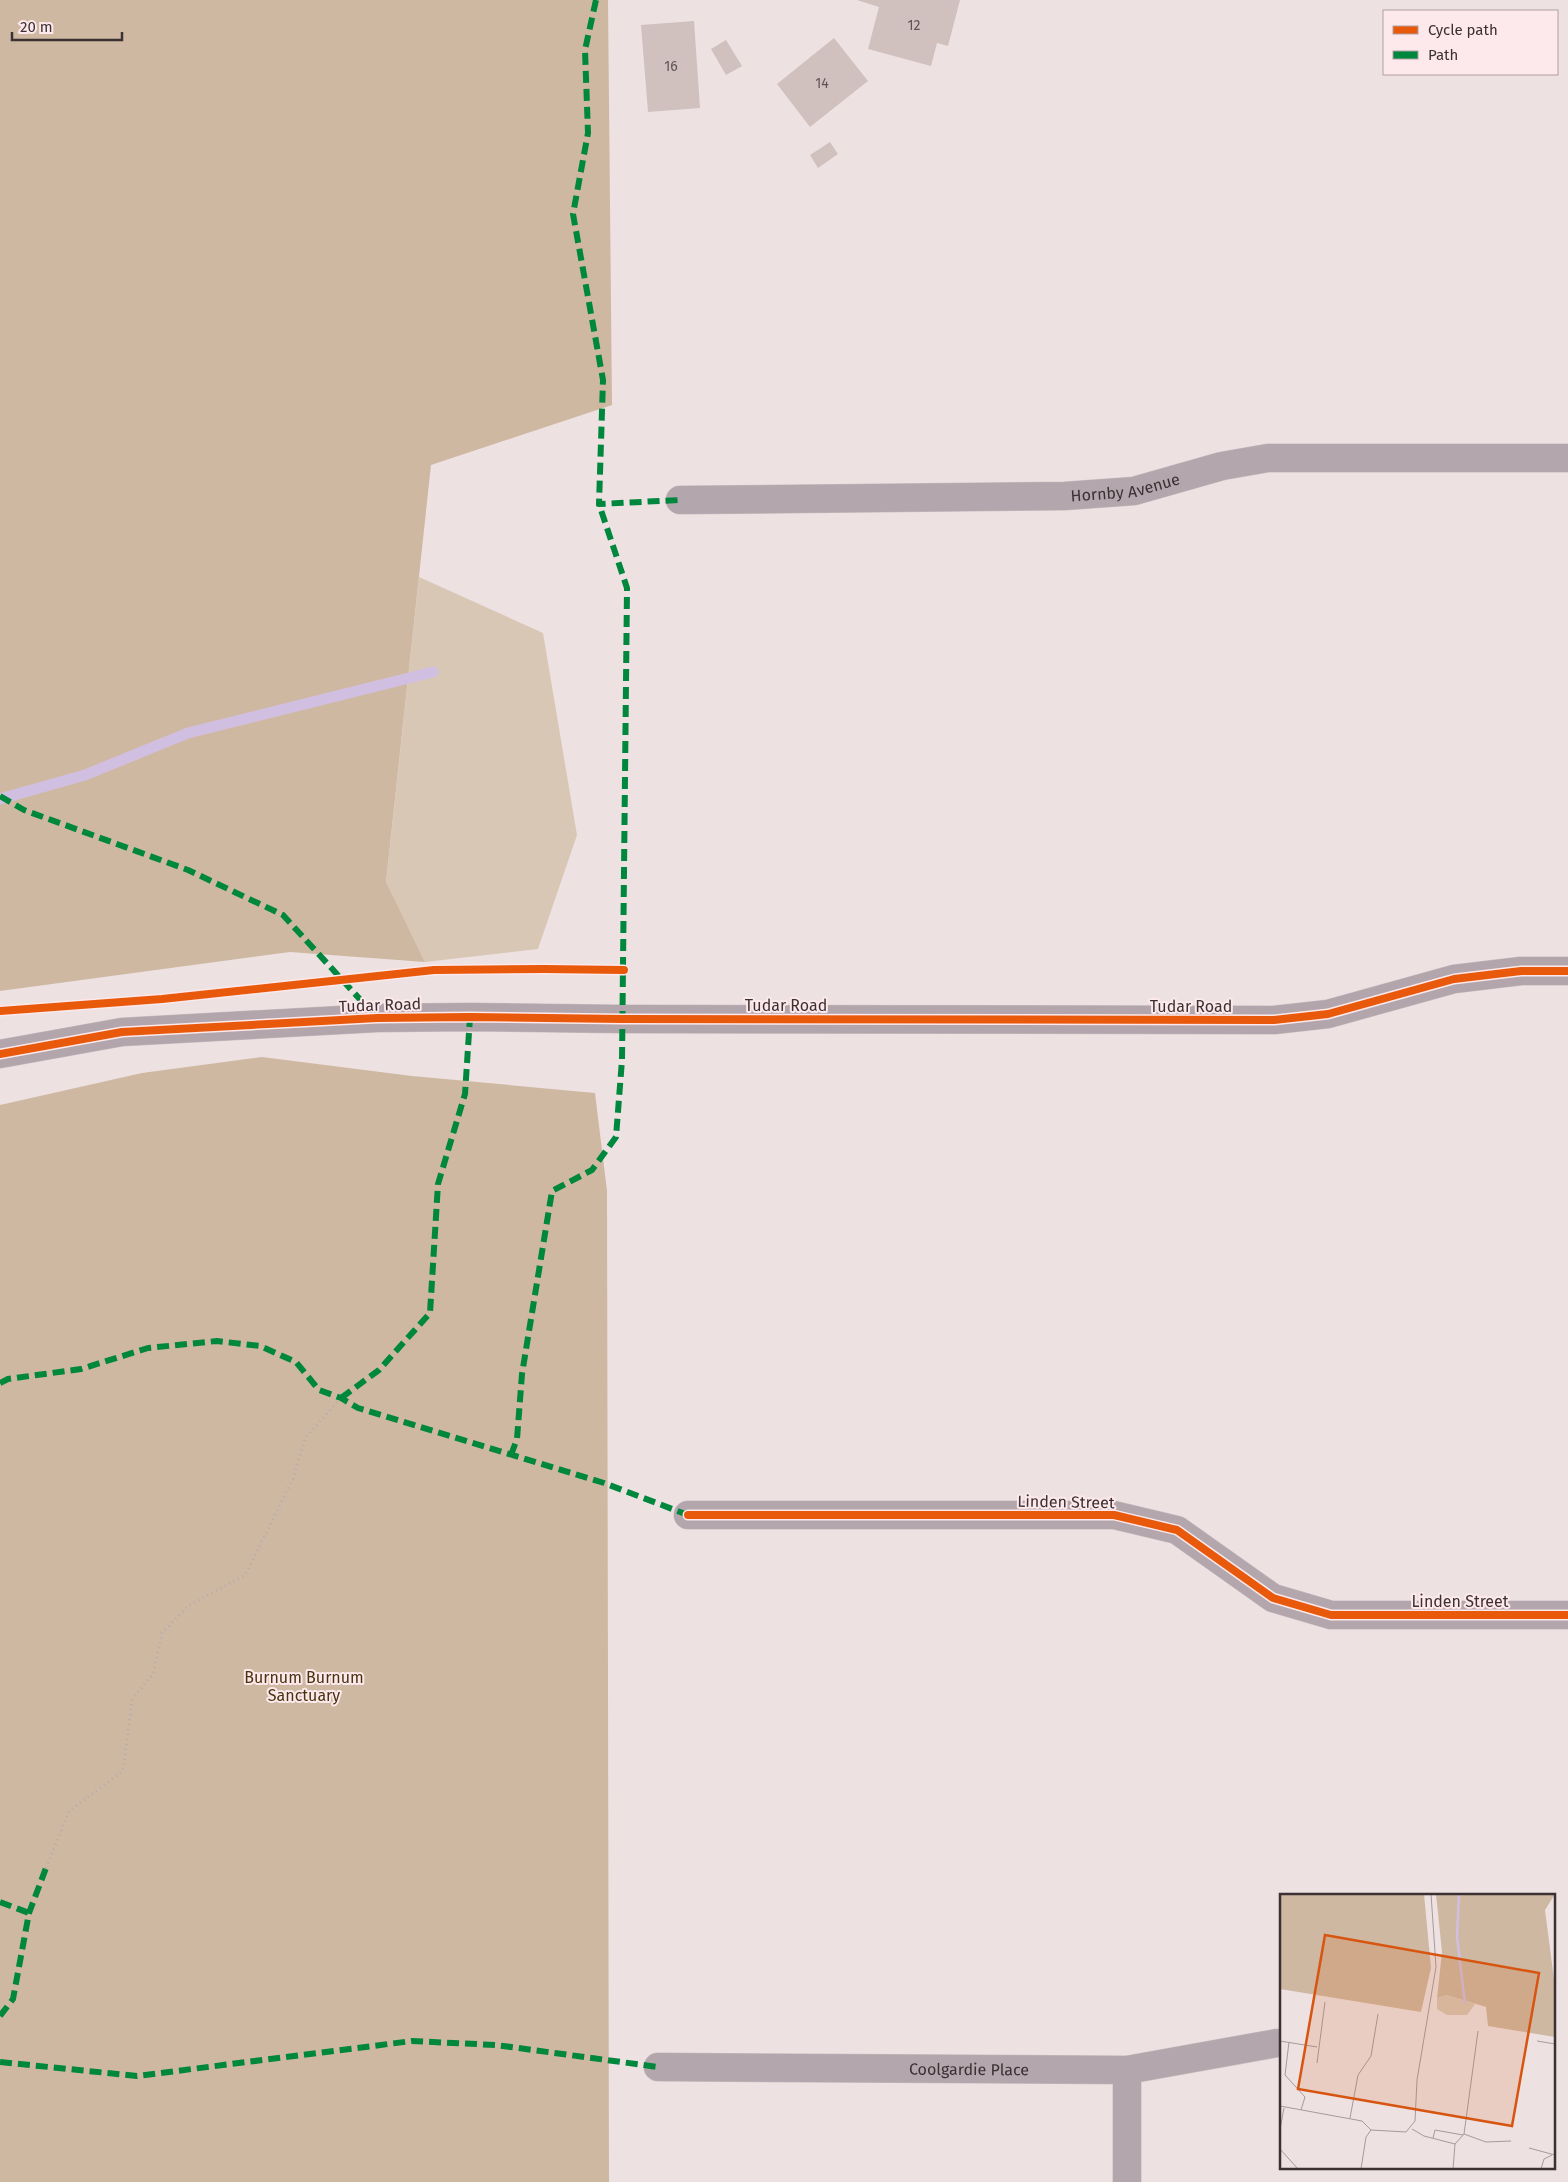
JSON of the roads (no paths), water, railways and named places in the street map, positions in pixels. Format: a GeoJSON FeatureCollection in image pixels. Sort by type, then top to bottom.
{"type":"FeatureCollection","features":[{"type":"Feature","properties":{"kind":"street","name":"Hornby Avenue"},"geometry":{"type":"LineString","coordinates":[[680,500],[1065,496],[1134,491],[1222,466],[1268,458],[1568,458]]}},
{"type":"Feature","properties":{"kind":"street","name":"Tudar Road"},"geometry":{"type":"LineString","coordinates":[[0,1054],[122,1032],[377,1018],[1274,1020],[1328,1014],[1454,979],[1521,971],[1568,971]]}},
{"type":"Feature","properties":{"kind":"street","name":"Linden Street"},"geometry":{"type":"LineString","coordinates":[[688,1515],[1114,1515],[1176,1530],[1273,1598],[1330,1615],[1568,1615]]}},
{"type":"Feature","properties":{"kind":"street","name":"Coolgardie Place"},"geometry":{"type":"LineString","coordinates":[[658,2066],[1127,2070],[1277,2043]]}},
{"type":"Feature","properties":{"kind":"street"},"geometry":{"type":"LineString","coordinates":[[1127,2070],[1127,2182]]}},
{"type":"Feature","properties":{"kind":"waterway"},"geometry":{"type":"LineString","coordinates":[[0,799],[85,775],[188,733],[433,672]]}},
{"type":"Feature","properties":{"kind":"park label","name":"Burnum Burnum Sanctuary"},"geometry":{"type":"Point","coordinates":[304,1686]}}]}
